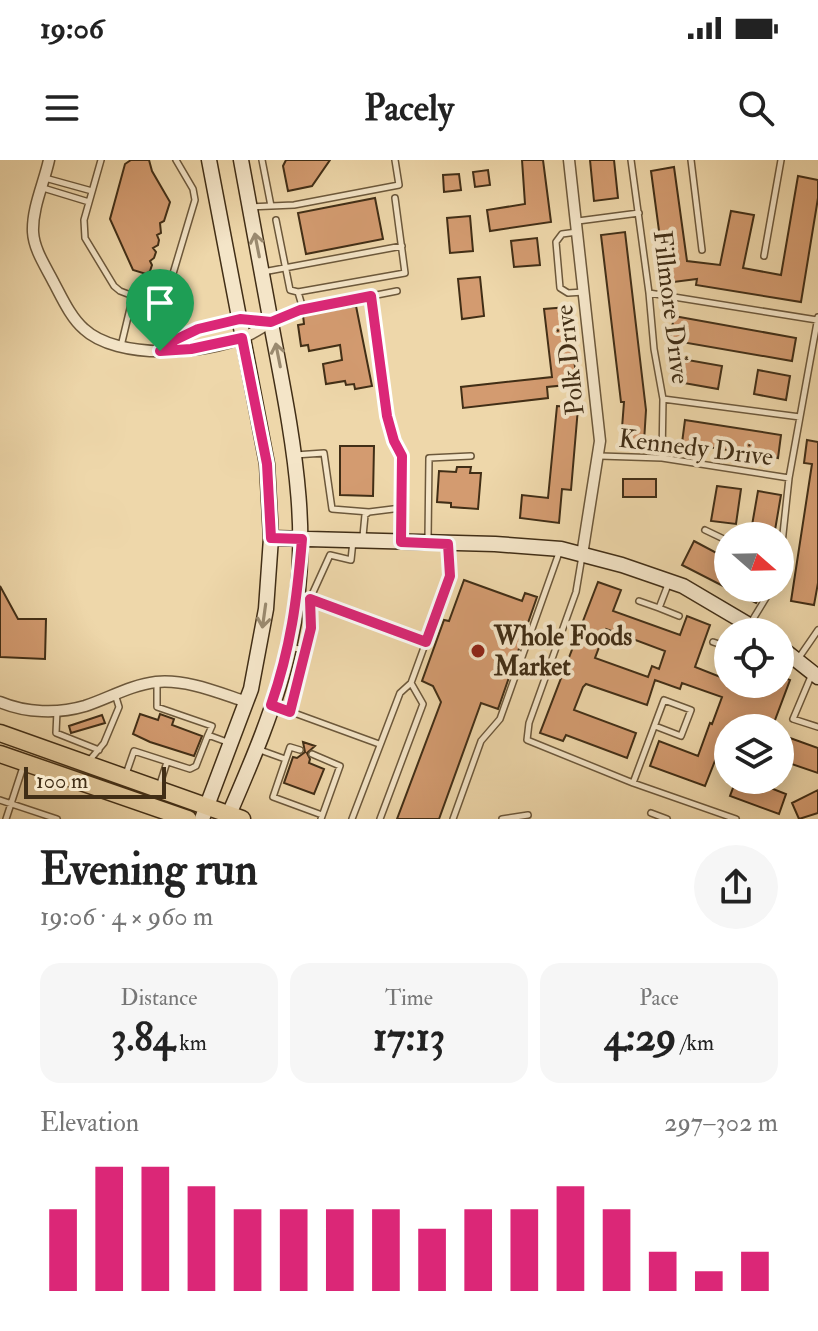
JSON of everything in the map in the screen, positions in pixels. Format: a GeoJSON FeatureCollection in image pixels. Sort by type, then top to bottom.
{"type":"FeatureCollection","features":[{"type":"Feature","properties":{"kind":"main road"},"geometry":{"type":"LineString","coordinates":[[205,813],[247,702],[258,659],[266,609],[271,538],[267,464],[209,160]]}},
{"type":"Feature","properties":{"kind":"main road"},"geometry":{"type":"LineString","coordinates":[[0,733],[158,788],[205,813],[233,817],[304,598],[295,455],[241,160]]}},
{"type":"Feature","properties":{"kind":"main road"},"geometry":{"type":"LineString","coordinates":[[271,538],[523,545],[561,549],[683,586],[738,618]]}},
{"type":"Feature","properties":{"kind":"main road"},"geometry":{"type":"LineString","coordinates":[[794,658],[815,674]]}},
{"type":"Feature","properties":{"kind":"main road"},"geometry":{"type":"LineString","coordinates":[[0,754],[188,819]]}},
{"type":"Feature","properties":{"kind":"main road"},"geometry":{"type":"LineString","coordinates":[[124,797],[165,819]]}},
{"type":"Feature","properties":{"kind":"street"},"geometry":{"type":"LineString","coordinates":[[49,160],[34,217],[35,245],[64,301],[84,330],[107,343],[130,350],[160,351],[191,349],[242,338],[271,322]]}},
{"type":"Feature","properties":{"kind":"street","name":"Polk Drive"},"geometry":{"type":"LineString","coordinates":[[569,160],[600,441],[582,555]]}},
{"type":"Feature","properties":{"kind":"street"},"geometry":{"type":"LineString","coordinates":[[160,351],[198,329],[240,319],[271,322]]}},
{"type":"Feature","properties":{"kind":"street"},"geometry":{"type":"LineString","coordinates":[[0,702],[31,711],[57,710],[84,706],[157,682],[198,686],[247,702]]}},
{"type":"Feature","properties":{"kind":"lane"},"geometry":{"type":"LineString","coordinates":[[101,160],[84,220],[85,238],[114,286],[133,296],[153,299],[169,287],[195,200],[193,189],[176,160]]}},
{"type":"Feature","properties":{"kind":"lane"},"geometry":{"type":"LineString","coordinates":[[262,160],[271,206]]}},
{"type":"Feature","properties":{"kind":"lane"},"geometry":{"type":"LineString","coordinates":[[250,208],[294,205],[399,185],[395,160]]}},
{"type":"Feature","properties":{"kind":"lane","name":"Fillmore Drive"},"geometry":{"type":"LineString","coordinates":[[631,160],[663,399],[662,458]]}},
{"type":"Feature","properties":{"kind":"lane"},"geometry":{"type":"LineString","coordinates":[[691,160],[702,250]]}},
{"type":"Feature","properties":{"kind":"lane"},"geometry":{"type":"LineString","coordinates":[[764,256],[781,160]]}},
{"type":"Feature","properties":{"kind":"lane"},"geometry":{"type":"LineString","coordinates":[[43,182],[92,191]]}},
{"type":"Feature","properties":{"kind":"lane"},"geometry":{"type":"LineString","coordinates":[[43,182],[89,202]]}},
{"type":"Feature","properties":{"kind":"lane"},"geometry":{"type":"LineString","coordinates":[[276,220],[290,290],[298,292],[405,273],[395,198]]}},
{"type":"Feature","properties":{"kind":"lane"},"geometry":{"type":"LineString","coordinates":[[584,292],[568,293],[560,288],[556,242],[562,234],[577,227],[639,213]]}},
{"type":"Feature","properties":{"kind":"lane"},"geometry":{"type":"LineString","coordinates":[[262,272],[402,246]]}},
{"type":"Feature","properties":{"kind":"lane"},"geometry":{"type":"LineString","coordinates":[[271,322],[303,309],[397,291]]}},
{"type":"Feature","properties":{"kind":"lane"},"geometry":{"type":"LineString","coordinates":[[298,292],[303,309]]}},
{"type":"Feature","properties":{"kind":"lane"},"geometry":{"type":"LineString","coordinates":[[649,293],[818,318],[789,478],[784,522]]}},
{"type":"Feature","properties":{"kind":"lane"},"geometry":{"type":"LineString","coordinates":[[121,347],[133,296]]}},
{"type":"Feature","properties":{"kind":"lane"},"geometry":{"type":"LineString","coordinates":[[371,296],[387,416],[402,456],[401,542]]}},
{"type":"Feature","properties":{"kind":"lane"},"geometry":{"type":"LineString","coordinates":[[663,399],[800,417]]}},
{"type":"Feature","properties":{"kind":"lane"},"geometry":{"type":"LineString","coordinates":[[295,455],[324,453],[332,509],[369,512],[401,508]]}},
{"type":"Feature","properties":{"kind":"lane","name":"Kennedy Drive"},"geometry":{"type":"LineString","coordinates":[[599,455],[662,458],[789,478]]}},
{"type":"Feature","properties":{"kind":"lane"},"geometry":{"type":"LineString","coordinates":[[428,543],[429,458],[471,456]]}},
{"type":"Feature","properties":{"kind":"lane"},"geometry":{"type":"LineString","coordinates":[[290,712],[311,628],[304,598],[330,555],[351,560],[365,515],[369,512]]}},
{"type":"Feature","properties":{"kind":"lane"},"geometry":{"type":"LineString","coordinates":[[705,530],[714,534]]}},
{"type":"Feature","properties":{"kind":"lane"},"geometry":{"type":"LineString","coordinates":[[352,819],[400,693],[411,683],[450,576],[448,544]]}},
{"type":"Feature","properties":{"kind":"lane"},"geometry":{"type":"LineString","coordinates":[[453,819],[481,741],[500,719],[561,549]]}},
{"type":"Feature","properties":{"kind":"lane"},"geometry":{"type":"LineString","coordinates":[[582,555],[576,592],[529,723],[527,740],[633,783],[736,819]]}},
{"type":"Feature","properties":{"kind":"lane"},"geometry":{"type":"LineString","coordinates":[[659,608],[669,581]]}},
{"type":"Feature","properties":{"kind":"lane"},"geometry":{"type":"LineString","coordinates":[[304,598],[426,642]]}},
{"type":"Feature","properties":{"kind":"lane"},"geometry":{"type":"LineString","coordinates":[[639,601],[679,616]]}},
{"type":"Feature","properties":{"kind":"lane"},"geometry":{"type":"LineString","coordinates":[[797,660],[818,630]]}},
{"type":"Feature","properties":{"kind":"lane"},"geometry":{"type":"LineString","coordinates":[[290,646],[306,651]]}},
{"type":"Feature","properties":{"kind":"lane"},"geometry":{"type":"LineString","coordinates":[[815,674],[793,719],[818,727]]}},
{"type":"Feature","properties":{"kind":"lane"},"geometry":{"type":"LineString","coordinates":[[126,776],[134,751],[190,769],[196,766],[212,726],[157,707],[157,682]]}},
{"type":"Feature","properties":{"kind":"lane"},"geometry":{"type":"LineString","coordinates":[[380,819],[423,704],[411,683]]}},
{"type":"Feature","properties":{"kind":"lane"},"geometry":{"type":"LineString","coordinates":[[87,763],[104,743],[119,707],[114,694]]}},
{"type":"Feature","properties":{"kind":"lane"},"geometry":{"type":"LineString","coordinates":[[633,783],[664,700],[691,710],[681,736],[655,726]]}},
{"type":"Feature","properties":{"kind":"lane"},"geometry":{"type":"LineString","coordinates":[[271,705],[379,744]]}},
{"type":"Feature","properties":{"kind":"lane"},"geometry":{"type":"LineString","coordinates":[[57,710],[56,733],[99,750]]}},
{"type":"Feature","properties":{"kind":"lane"},"geometry":{"type":"LineString","coordinates":[[208,735],[232,743]]}},
{"type":"Feature","properties":{"kind":"lane"},"geometry":{"type":"LineString","coordinates":[[300,750],[290,747],[273,797],[322,817],[340,766],[312,754]]}},
{"type":"Feature","properties":{"kind":"lane"},"geometry":{"type":"LineString","coordinates":[[255,749],[285,759]]}},
{"type":"Feature","properties":{"kind":"lane"},"geometry":{"type":"LineString","coordinates":[[158,788],[167,762]]}},
{"type":"Feature","properties":{"kind":"lane"},"geometry":{"type":"LineString","coordinates":[[6,819],[25,763]]}},
{"type":"Feature","properties":{"kind":"lane"},"geometry":{"type":"LineString","coordinates":[[0,800],[57,819]]}},
{"type":"Feature","properties":{"kind":"lane"},"geometry":{"type":"LineString","coordinates":[[651,813],[667,819]]}},
{"type":"Feature","properties":{"kind":"lane"},"geometry":{"type":"LineString","coordinates":[[502,819],[528,815]]}},
{"type":"Feature","properties":{"kind":"building"},"geometry":{"type":"Polygon","coordinates":[[[131,160],[149,160],[170,202],[164,221],[160,223],[161,233],[157,235],[158,245],[153,248],[156,252],[150,261],[150,271],[146,274],[133,270],[110,219],[125,164],[131,160]]]}},
{"type":"Feature","properties":{"kind":"building"},"geometry":{"type":"Polygon","coordinates":[[[286,160],[330,160],[312,186],[288,191],[283,166],[286,160]]]}},
{"type":"Feature","properties":{"kind":"building"},"geometry":{"type":"Polygon","coordinates":[[[522,160],[543,160],[551,222],[490,231],[487,210],[525,204],[522,160]]]}},
{"type":"Feature","properties":{"kind":"building"},"geometry":{"type":"Polygon","coordinates":[[[590,160],[614,160],[618,198],[594,201],[590,160]]]}},
{"type":"Feature","properties":{"kind":"building"},"geometry":{"type":"Polygon","coordinates":[[[674,167],[687,261],[720,265],[731,211],[754,215],[743,268],[781,275],[798,176],[818,180],[818,198],[801,302],[696,285],[697,279],[666,283],[651,171],[674,167]]]}},
{"type":"Feature","properties":{"kind":"building"},"geometry":{"type":"Polygon","coordinates":[[[488,170],[490,185],[475,187],[473,172],[488,170]]]}},
{"type":"Feature","properties":{"kind":"building"},"geometry":{"type":"Polygon","coordinates":[[[459,174],[461,190],[444,192],[443,175],[459,174]]]}},
{"type":"Feature","properties":{"kind":"building"},"geometry":{"type":"Polygon","coordinates":[[[375,198],[383,239],[306,254],[298,213],[375,198]]]}},
{"type":"Feature","properties":{"kind":"building"},"geometry":{"type":"Polygon","coordinates":[[[470,216],[473,251],[450,253],[447,218],[470,216]]]}},
{"type":"Feature","properties":{"kind":"building"},"geometry":{"type":"Polygon","coordinates":[[[625,232],[646,410],[644,442],[621,441],[624,402],[621,402],[601,235],[625,232]]]}},
{"type":"Feature","properties":{"kind":"building"},"geometry":{"type":"Polygon","coordinates":[[[537,238],[540,265],[514,267],[511,241],[537,238]]]}},
{"type":"Feature","properties":{"kind":"building"},"geometry":{"type":"Polygon","coordinates":[[[480,277],[484,316],[462,319],[458,279],[480,277]]]}},
{"type":"Feature","properties":{"kind":"building"},"geometry":{"type":"Polygon","coordinates":[[[356,306],[372,386],[355,389],[354,384],[346,385],[345,381],[326,384],[323,364],[342,360],[340,345],[309,351],[308,345],[301,346],[298,325],[304,324],[303,315],[356,306]]]}},
{"type":"Feature","properties":{"kind":"building"},"geometry":{"type":"Polygon","coordinates":[[[568,307],[577,384],[547,387],[548,398],[463,408],[461,387],[552,377],[544,309],[568,307]]]}},
{"type":"Feature","properties":{"kind":"building"},"geometry":{"type":"Polygon","coordinates":[[[674,316],[796,338],[792,361],[670,340],[674,316]]]}},
{"type":"Feature","properties":{"kind":"building"},"geometry":{"type":"Polygon","coordinates":[[[682,359],[722,366],[718,389],[678,382],[682,359]]]}},
{"type":"Feature","properties":{"kind":"building"},"geometry":{"type":"Polygon","coordinates":[[[758,370],[790,376],[786,400],[754,394],[758,370]]]}},
{"type":"Feature","properties":{"kind":"building"},"geometry":{"type":"Polygon","coordinates":[[[557,406],[578,408],[571,490],[562,489],[559,523],[520,518],[522,495],[548,498],[557,406]]]}},
{"type":"Feature","properties":{"kind":"building"},"geometry":{"type":"Polygon","coordinates":[[[685,420],[781,435],[778,458],[682,443],[685,420]]]}},
{"type":"Feature","properties":{"kind":"building"},"geometry":{"type":"Polygon","coordinates":[[[807,440],[818,442],[818,583],[814,605],[794,602],[794,581],[812,464],[804,463],[807,440]]]}},
{"type":"Feature","properties":{"kind":"building"},"geometry":{"type":"Polygon","coordinates":[[[340,446],[374,446],[373,496],[340,495],[340,446]]]}},
{"type":"Feature","properties":{"kind":"building"},"geometry":{"type":"Polygon","coordinates":[[[457,467],[471,467],[470,473],[481,473],[478,509],[451,507],[451,503],[437,502],[439,471],[456,472],[457,467]]]}},
{"type":"Feature","properties":{"kind":"building"},"geometry":{"type":"Polygon","coordinates":[[[623,479],[656,479],[656,497],[623,497],[623,479]]]}},
{"type":"Feature","properties":{"kind":"building"},"geometry":{"type":"Polygon","coordinates":[[[717,486],[741,489],[736,522],[711,521],[717,486]]]}},
{"type":"Feature","properties":{"kind":"building"},"geometry":{"type":"Polygon","coordinates":[[[758,491],[781,495],[776,522],[753,522],[758,491]]]}},
{"type":"Feature","properties":{"kind":"building"},"geometry":{"type":"Polygon","coordinates":[[[694,541],[714,552],[714,581],[682,565],[694,541]]]}},
{"type":"Feature","properties":{"kind":"building","name":"Whole Foods Market"},"geometry":{"type":"Polygon","coordinates":[[[464,580],[522,601],[525,593],[537,597],[498,709],[481,703],[439,819],[397,819],[441,702],[433,686],[422,681],[444,620],[449,621],[464,580]]]}},
{"type":"Feature","properties":{"kind":"building"},"geometry":{"type":"Polygon","coordinates":[[[598,582],[621,590],[613,611],[680,635],[687,616],[710,625],[695,667],[714,674],[714,694],[682,683],[680,689],[655,680],[647,705],[586,684],[574,710],[636,733],[627,758],[566,735],[563,741],[540,733],[598,582]],[[606,629],[595,658],[648,677],[652,666],[659,669],[665,651],[606,629]]]}},
{"type":"Feature","properties":{"kind":"building"},"geometry":{"type":"Polygon","coordinates":[[[0,586],[18,619],[46,619],[45,659],[0,657],[0,586]]]}},
{"type":"Feature","properties":{"kind":"building"},"geometry":{"type":"Polygon","coordinates":[[[722,698],[783,698],[777,714],[716,714],[722,698]]]}},
{"type":"Feature","properties":{"kind":"building"},"geometry":{"type":"Polygon","coordinates":[[[140,714],[158,720],[160,714],[174,719],[172,725],[202,736],[194,756],[133,734],[140,714]]]}},
{"type":"Feature","properties":{"kind":"building"},"geometry":{"type":"Polygon","coordinates":[[[102,715],[105,723],[71,733],[69,726],[102,715]]]}},
{"type":"Feature","properties":{"kind":"building"},"geometry":{"type":"Polygon","coordinates":[[[714,719],[714,763],[705,786],[650,766],[659,741],[698,756],[714,719]]]}},
{"type":"Feature","properties":{"kind":"building"},"geometry":{"type":"Polygon","coordinates":[[[794,739],[818,748],[818,773],[794,765],[794,739]]]}},
{"type":"Feature","properties":{"kind":"building"},"geometry":{"type":"Polygon","coordinates":[[[303,742],[315,746],[307,753],[309,763],[324,769],[314,794],[284,783],[293,757],[297,758],[305,752],[303,742]]]}},
{"type":"Feature","properties":{"kind":"building"},"geometry":{"type":"Polygon","coordinates":[[[818,790],[818,813],[799,819],[792,803],[818,790]]]}},
{"type":"Feature","properties":{"kind":"building"},"geometry":{"type":"Polygon","coordinates":[[[731,794],[786,794],[779,814],[731,794]]]}},
{"type":"Feature","properties":{"kind":"place","name":"Whole Foods Market"},"geometry":{"type":"Point","coordinates":[478,651]}},
{"type":"Feature","properties":{"kind":"route"},"geometry":{"type":"LineString","coordinates":[[371,296],[387,416],[402,456],[401,542],[448,544],[450,576],[426,642],[310,599],[311,628],[290,712],[271,705],[290,646],[298,597],[302,539],[271,538],[267,464],[242,338],[191,349],[160,351],[198,329],[240,319],[271,322],[300,310],[371,296]]}}]}
